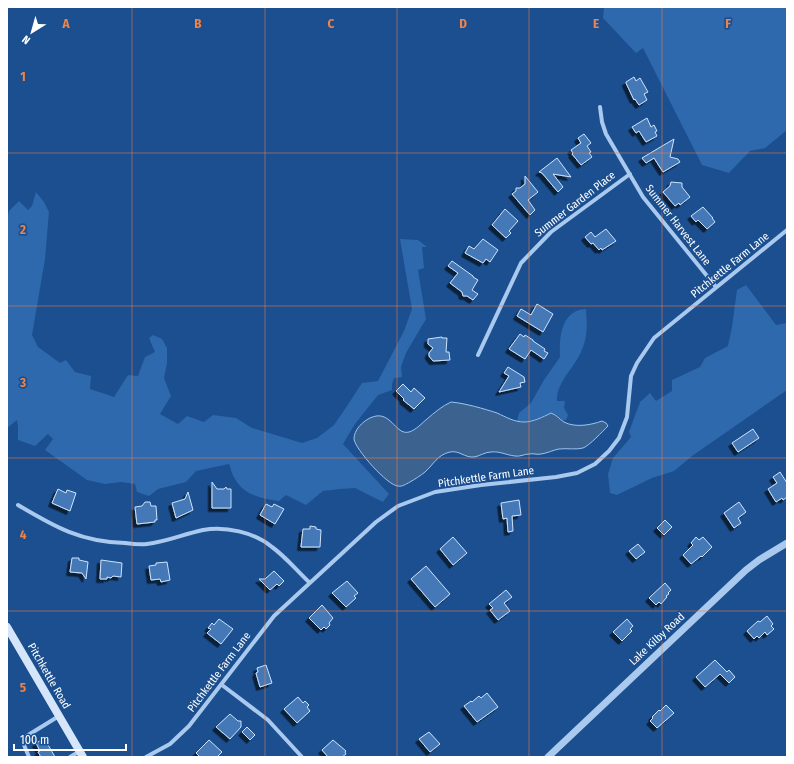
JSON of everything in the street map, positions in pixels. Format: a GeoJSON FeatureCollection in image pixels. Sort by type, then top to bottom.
{"type":"FeatureCollection","features":[{"type":"Feature","properties":{"kind":"main road","name":"Pitchkettle Road"},"geometry":{"type":"LineString","coordinates":[[7,627],[82,754]]}},
{"type":"Feature","properties":{"kind":"street","name":"Summer Harvest Lane"},"geometry":{"type":"LineString","coordinates":[[600,107],[602,122],[606,134],[643,197],[716,288]]}},
{"type":"Feature","properties":{"kind":"street","name":"Summer Garden Place"},"geometry":{"type":"LineString","coordinates":[[478,355],[521,263],[551,232],[630,174]]}},
{"type":"Feature","properties":{"kind":"street","name":"Pitchkettle Farm Lane"},"geometry":{"type":"LineString","coordinates":[[146,757],[170,744],[189,726],[274,616],[376,522],[398,506],[435,492],[556,477],[577,473],[595,464],[619,438],[627,417],[630,376],[645,350],[654,338],[787,230]]}},
{"type":"Feature","properties":{"kind":"street"},"geometry":{"type":"LineString","coordinates":[[18,505],[69,533],[91,540],[112,543],[146,544],[168,541],[204,530],[235,530],[257,538],[272,546],[310,583]]}},
{"type":"Feature","properties":{"kind":"street","name":"Lake Kilby Road"},"geometry":{"type":"LineString","coordinates":[[548,757],[746,570],[763,557],[787,543]]}},
{"type":"Feature","properties":{"kind":"street"},"geometry":{"type":"LineString","coordinates":[[222,685],[268,720],[302,757]]}},
{"type":"Feature","properties":{"kind":"street"},"geometry":{"type":"LineString","coordinates":[[29,757],[24,745],[25,737],[59,716]]}},
{"type":"Feature","properties":{"kind":"street"},"geometry":{"type":"LineString","coordinates":[[70,757],[82,754]]}},
{"type":"Feature","properties":{"kind":"shaded area"},"geometry":{"type":"Polygon","coordinates":[[[604,7],[787,7],[787,130],[765,148],[750,151],[729,173],[702,165],[643,48],[636,53],[603,18],[604,7]]]}},
{"type":"Feature","properties":{"kind":"shaded area"},"geometry":{"type":"Polygon","coordinates":[[[36,192],[44,202],[49,212],[45,259],[32,335],[38,347],[60,363],[66,360],[75,372],[91,376],[90,389],[114,397],[128,375],[138,376],[145,357],[155,352],[149,338],[153,335],[162,339],[167,348],[167,363],[164,378],[171,396],[160,414],[178,424],[187,416],[204,422],[213,415],[236,418],[252,428],[302,443],[317,438],[334,425],[362,383],[378,381],[404,331],[412,309],[400,239],[418,240],[427,247],[422,247],[424,268],[418,270],[426,319],[406,353],[401,367],[402,377],[394,378],[392,390],[378,395],[355,424],[343,444],[389,494],[383,502],[355,488],[323,491],[306,505],[286,495],[279,501],[260,497],[249,493],[239,485],[229,464],[196,471],[186,482],[158,489],[149,496],[137,492],[135,484],[121,482],[105,484],[87,480],[45,450],[53,439],[48,434],[35,446],[18,440],[17,420],[7,428],[7,220],[9,211],[19,201],[28,210],[32,206],[36,192]]]}},
{"type":"Feature","properties":{"kind":"shaded area"},"geometry":{"type":"Polygon","coordinates":[[[746,285],[776,325],[787,323],[787,390],[692,456],[674,471],[652,478],[617,495],[610,493],[608,474],[613,458],[631,437],[629,432],[640,402],[650,393],[656,401],[672,391],[672,380],[700,367],[705,358],[728,346],[737,290],[746,285]]]}},
{"type":"Feature","properties":{"kind":"shaded area"},"geometry":{"type":"Polygon","coordinates":[[[586,309],[587,321],[585,341],[578,358],[562,382],[557,394],[557,401],[565,401],[564,408],[568,415],[566,420],[562,420],[551,413],[530,421],[517,421],[519,413],[531,403],[544,380],[560,357],[560,342],[563,326],[571,314],[586,309]]]}},
{"type":"Feature","properties":{"kind":"shaded area"},"geometry":{"type":"Polygon","coordinates":[[[451,402],[481,408],[520,422],[527,422],[541,418],[551,413],[568,424],[588,425],[602,421],[608,426],[589,444],[580,449],[559,449],[541,454],[517,456],[494,452],[474,457],[456,452],[446,453],[442,455],[425,472],[402,486],[393,484],[380,474],[360,451],[356,444],[354,436],[357,429],[361,424],[370,418],[377,416],[383,417],[388,419],[400,430],[409,432],[451,402]]]}},
{"type":"Feature","properties":{"kind":"building"},"geometry":{"type":"Polygon","coordinates":[[[634,77],[636,81],[640,78],[648,92],[644,94],[647,100],[639,105],[635,99],[634,100],[626,83],[634,77]]]}},
{"type":"Feature","properties":{"kind":"building"},"geometry":{"type":"Polygon","coordinates":[[[647,118],[651,127],[654,125],[657,131],[655,132],[657,136],[646,142],[639,131],[636,133],[632,127],[647,118]]]}},
{"type":"Feature","properties":{"kind":"building"},"geometry":{"type":"Polygon","coordinates":[[[584,134],[591,143],[587,146],[592,157],[581,165],[572,154],[573,153],[571,150],[581,143],[578,138],[584,134]]]}},
{"type":"Feature","properties":{"kind":"building"},"geometry":{"type":"Polygon","coordinates":[[[674,139],[670,157],[678,159],[680,162],[663,172],[654,158],[646,163],[642,158],[674,139]]]}},
{"type":"Feature","properties":{"kind":"building"},"geometry":{"type":"Polygon","coordinates":[[[557,158],[571,177],[553,174],[563,187],[558,192],[542,173],[539,172],[557,158]]]}},
{"type":"Feature","properties":{"kind":"building"},"geometry":{"type":"Polygon","coordinates":[[[525,176],[538,192],[528,200],[535,210],[530,215],[512,194],[516,191],[516,188],[520,188],[525,184],[525,176]]]}},
{"type":"Feature","properties":{"kind":"building"},"geometry":{"type":"Polygon","coordinates":[[[671,182],[682,183],[682,187],[690,197],[680,205],[679,203],[675,206],[663,192],[670,186],[671,182]]]}},
{"type":"Feature","properties":{"kind":"building"},"geometry":{"type":"Polygon","coordinates":[[[703,207],[715,222],[707,229],[698,220],[696,222],[691,216],[703,207]]]}},
{"type":"Feature","properties":{"kind":"building"},"geometry":{"type":"Polygon","coordinates":[[[505,209],[518,221],[509,231],[511,233],[506,238],[492,225],[505,209]]]}},
{"type":"Feature","properties":{"kind":"building"},"geometry":{"type":"Polygon","coordinates":[[[606,229],[616,241],[602,250],[601,248],[599,250],[593,243],[591,244],[585,237],[591,232],[595,237],[606,229]]]}},
{"type":"Feature","properties":{"kind":"building"},"geometry":{"type":"Polygon","coordinates":[[[483,239],[498,250],[490,262],[486,259],[483,263],[465,253],[469,246],[474,249],[483,239]]]}},
{"type":"Feature","properties":{"kind":"building"},"geometry":{"type":"Polygon","coordinates":[[[452,261],[478,280],[472,290],[478,294],[473,300],[467,296],[463,296],[462,292],[450,283],[458,273],[448,266],[452,261]]]}},
{"type":"Feature","properties":{"kind":"building"},"geometry":{"type":"Polygon","coordinates":[[[537,304],[553,314],[543,332],[517,316],[521,309],[531,315],[537,304]]]}},
{"type":"Feature","properties":{"kind":"building"},"geometry":{"type":"Polygon","coordinates":[[[520,334],[524,337],[525,335],[545,349],[544,351],[548,353],[544,359],[531,350],[525,359],[509,349],[520,334]]]}},
{"type":"Feature","properties":{"kind":"building"},"geometry":{"type":"Polygon","coordinates":[[[442,337],[447,338],[446,352],[449,352],[450,360],[433,361],[429,356],[429,353],[433,348],[428,344],[428,339],[442,337]]]}},
{"type":"Feature","properties":{"kind":"building"},"geometry":{"type":"Polygon","coordinates":[[[508,367],[524,377],[525,382],[520,383],[521,387],[499,392],[509,376],[504,373],[508,367]]]}},
{"type":"Feature","properties":{"kind":"building"},"geometry":{"type":"Polygon","coordinates":[[[403,384],[411,392],[414,388],[425,398],[414,409],[403,400],[404,399],[396,391],[403,384]]]}},
{"type":"Feature","properties":{"kind":"building"},"geometry":{"type":"Polygon","coordinates":[[[753,429],[759,438],[738,452],[732,443],[753,429]]]}},
{"type":"Feature","properties":{"kind":"building"},"geometry":{"type":"Polygon","coordinates":[[[780,472],[787,483],[787,497],[776,502],[768,489],[777,483],[773,477],[780,472]]]}},
{"type":"Feature","properties":{"kind":"building"},"geometry":{"type":"Polygon","coordinates":[[[212,482],[217,489],[224,489],[226,487],[227,489],[231,489],[231,508],[212,508],[212,482]]]}},
{"type":"Feature","properties":{"kind":"building"},"geometry":{"type":"Polygon","coordinates":[[[58,489],[66,493],[67,490],[76,493],[70,511],[52,503],[58,489]]]}},
{"type":"Feature","properties":{"kind":"building"},"geometry":{"type":"Polygon","coordinates":[[[188,492],[193,510],[176,518],[172,503],[185,499],[188,492]]]}},
{"type":"Feature","properties":{"kind":"building"},"geometry":{"type":"Polygon","coordinates":[[[519,500],[521,515],[512,516],[513,531],[508,532],[507,518],[503,519],[501,503],[519,500]]]}},
{"type":"Feature","properties":{"kind":"building"},"geometry":{"type":"Polygon","coordinates":[[[145,502],[150,502],[151,506],[156,506],[157,520],[155,520],[155,522],[137,524],[135,507],[142,506],[145,502]]]}},
{"type":"Feature","properties":{"kind":"building"},"geometry":{"type":"Polygon","coordinates":[[[739,502],[746,512],[738,518],[741,523],[734,528],[724,513],[739,502]]]}},
{"type":"Feature","properties":{"kind":"building"},"geometry":{"type":"Polygon","coordinates":[[[266,504],[272,507],[274,504],[284,509],[275,524],[260,515],[266,504]]]}},
{"type":"Feature","properties":{"kind":"building"},"geometry":{"type":"Polygon","coordinates":[[[665,520],[672,527],[664,535],[657,528],[665,520]]]}},
{"type":"Feature","properties":{"kind":"building"},"geometry":{"type":"Polygon","coordinates":[[[310,526],[321,530],[320,547],[301,547],[303,529],[310,529],[310,526]]]}},
{"type":"Feature","properties":{"kind":"building"},"geometry":{"type":"Polygon","coordinates":[[[453,537],[467,553],[453,565],[440,549],[453,537]]]}},
{"type":"Feature","properties":{"kind":"building"},"geometry":{"type":"Polygon","coordinates":[[[696,537],[699,540],[703,537],[712,547],[702,557],[701,556],[691,564],[683,555],[693,545],[691,543],[696,537]]]}},
{"type":"Feature","properties":{"kind":"building"},"geometry":{"type":"Polygon","coordinates":[[[638,544],[645,552],[636,559],[629,551],[638,544]]]}},
{"type":"Feature","properties":{"kind":"building"},"geometry":{"type":"Polygon","coordinates":[[[72,558],[79,558],[79,560],[88,562],[86,579],[82,573],[70,572],[72,558]]]}},
{"type":"Feature","properties":{"kind":"building"},"geometry":{"type":"Polygon","coordinates":[[[101,560],[122,563],[121,577],[113,576],[111,578],[107,577],[107,579],[100,579],[101,560]]]}},
{"type":"Feature","properties":{"kind":"building"},"geometry":{"type":"Polygon","coordinates":[[[167,562],[170,580],[161,582],[160,579],[151,580],[149,566],[156,565],[156,563],[167,562]]]}},
{"type":"Feature","properties":{"kind":"building"},"geometry":{"type":"Polygon","coordinates":[[[426,566],[450,594],[435,607],[411,579],[426,566]]]}},
{"type":"Feature","properties":{"kind":"building"},"geometry":{"type":"Polygon","coordinates":[[[274,571],[284,581],[279,586],[277,584],[270,590],[259,579],[265,579],[274,571]]]}},
{"type":"Feature","properties":{"kind":"building"},"geometry":{"type":"Polygon","coordinates":[[[347,581],[358,593],[354,596],[356,598],[346,607],[332,593],[347,581]]]}},
{"type":"Feature","properties":{"kind":"building"},"geometry":{"type":"Polygon","coordinates":[[[665,583],[671,590],[661,604],[659,602],[656,605],[649,598],[665,583]]]}},
{"type":"Feature","properties":{"kind":"building"},"geometry":{"type":"Polygon","coordinates":[[[506,590],[512,597],[504,603],[510,611],[498,620],[490,610],[493,608],[489,604],[506,590]]]}},
{"type":"Feature","properties":{"kind":"building"},"geometry":{"type":"Polygon","coordinates":[[[322,605],[333,618],[329,623],[330,625],[326,629],[324,627],[321,630],[309,618],[322,605]]]}},
{"type":"Feature","properties":{"kind":"building"},"geometry":{"type":"Polygon","coordinates":[[[767,616],[773,624],[771,626],[774,629],[767,635],[765,632],[759,638],[757,636],[754,639],[747,631],[758,621],[760,622],[767,616]]]}},
{"type":"Feature","properties":{"kind":"building"},"geometry":{"type":"Polygon","coordinates":[[[219,619],[233,629],[221,644],[207,633],[211,629],[208,628],[212,623],[214,625],[219,619]]]}},
{"type":"Feature","properties":{"kind":"building"},"geometry":{"type":"Polygon","coordinates":[[[627,619],[633,626],[630,629],[632,631],[622,641],[613,632],[627,619]]]}},
{"type":"Feature","properties":{"kind":"building"},"geometry":{"type":"Polygon","coordinates":[[[715,660],[727,672],[729,670],[735,677],[729,683],[720,674],[705,687],[696,677],[715,660]]]}},
{"type":"Feature","properties":{"kind":"building"},"geometry":{"type":"Polygon","coordinates":[[[266,665],[272,683],[260,687],[256,673],[258,672],[257,668],[266,665]]]}},
{"type":"Feature","properties":{"kind":"building"},"geometry":{"type":"Polygon","coordinates":[[[487,693],[498,707],[477,722],[464,706],[479,696],[481,698],[487,693]]]}},
{"type":"Feature","properties":{"kind":"building"},"geometry":{"type":"Polygon","coordinates":[[[298,697],[303,703],[305,701],[309,705],[307,707],[310,711],[297,723],[284,709],[298,697]]]}},
{"type":"Feature","properties":{"kind":"building"},"geometry":{"type":"Polygon","coordinates":[[[666,705],[674,713],[657,728],[650,721],[659,710],[660,711],[666,705]]]}},
{"type":"Feature","properties":{"kind":"building"},"geometry":{"type":"Polygon","coordinates":[[[230,714],[238,721],[241,721],[241,727],[230,739],[216,727],[230,714]]]}},
{"type":"Feature","properties":{"kind":"building"},"geometry":{"type":"Polygon","coordinates":[[[247,727],[255,735],[250,740],[242,732],[247,727]]]}},
{"type":"Feature","properties":{"kind":"building"},"geometry":{"type":"Polygon","coordinates":[[[429,732],[440,744],[430,752],[419,739],[429,732]]]}},
{"type":"Feature","properties":{"kind":"building"},"geometry":{"type":"Polygon","coordinates":[[[47,737],[49,742],[47,743],[55,757],[41,757],[38,752],[40,751],[36,743],[47,737]]]}},
{"type":"Feature","properties":{"kind":"building"},"geometry":{"type":"Polygon","coordinates":[[[209,740],[222,752],[217,757],[200,757],[196,753],[209,740]]]}},
{"type":"Feature","properties":{"kind":"building"},"geometry":{"type":"Polygon","coordinates":[[[333,740],[346,751],[346,754],[342,757],[328,757],[322,750],[333,740]]]}}]}
